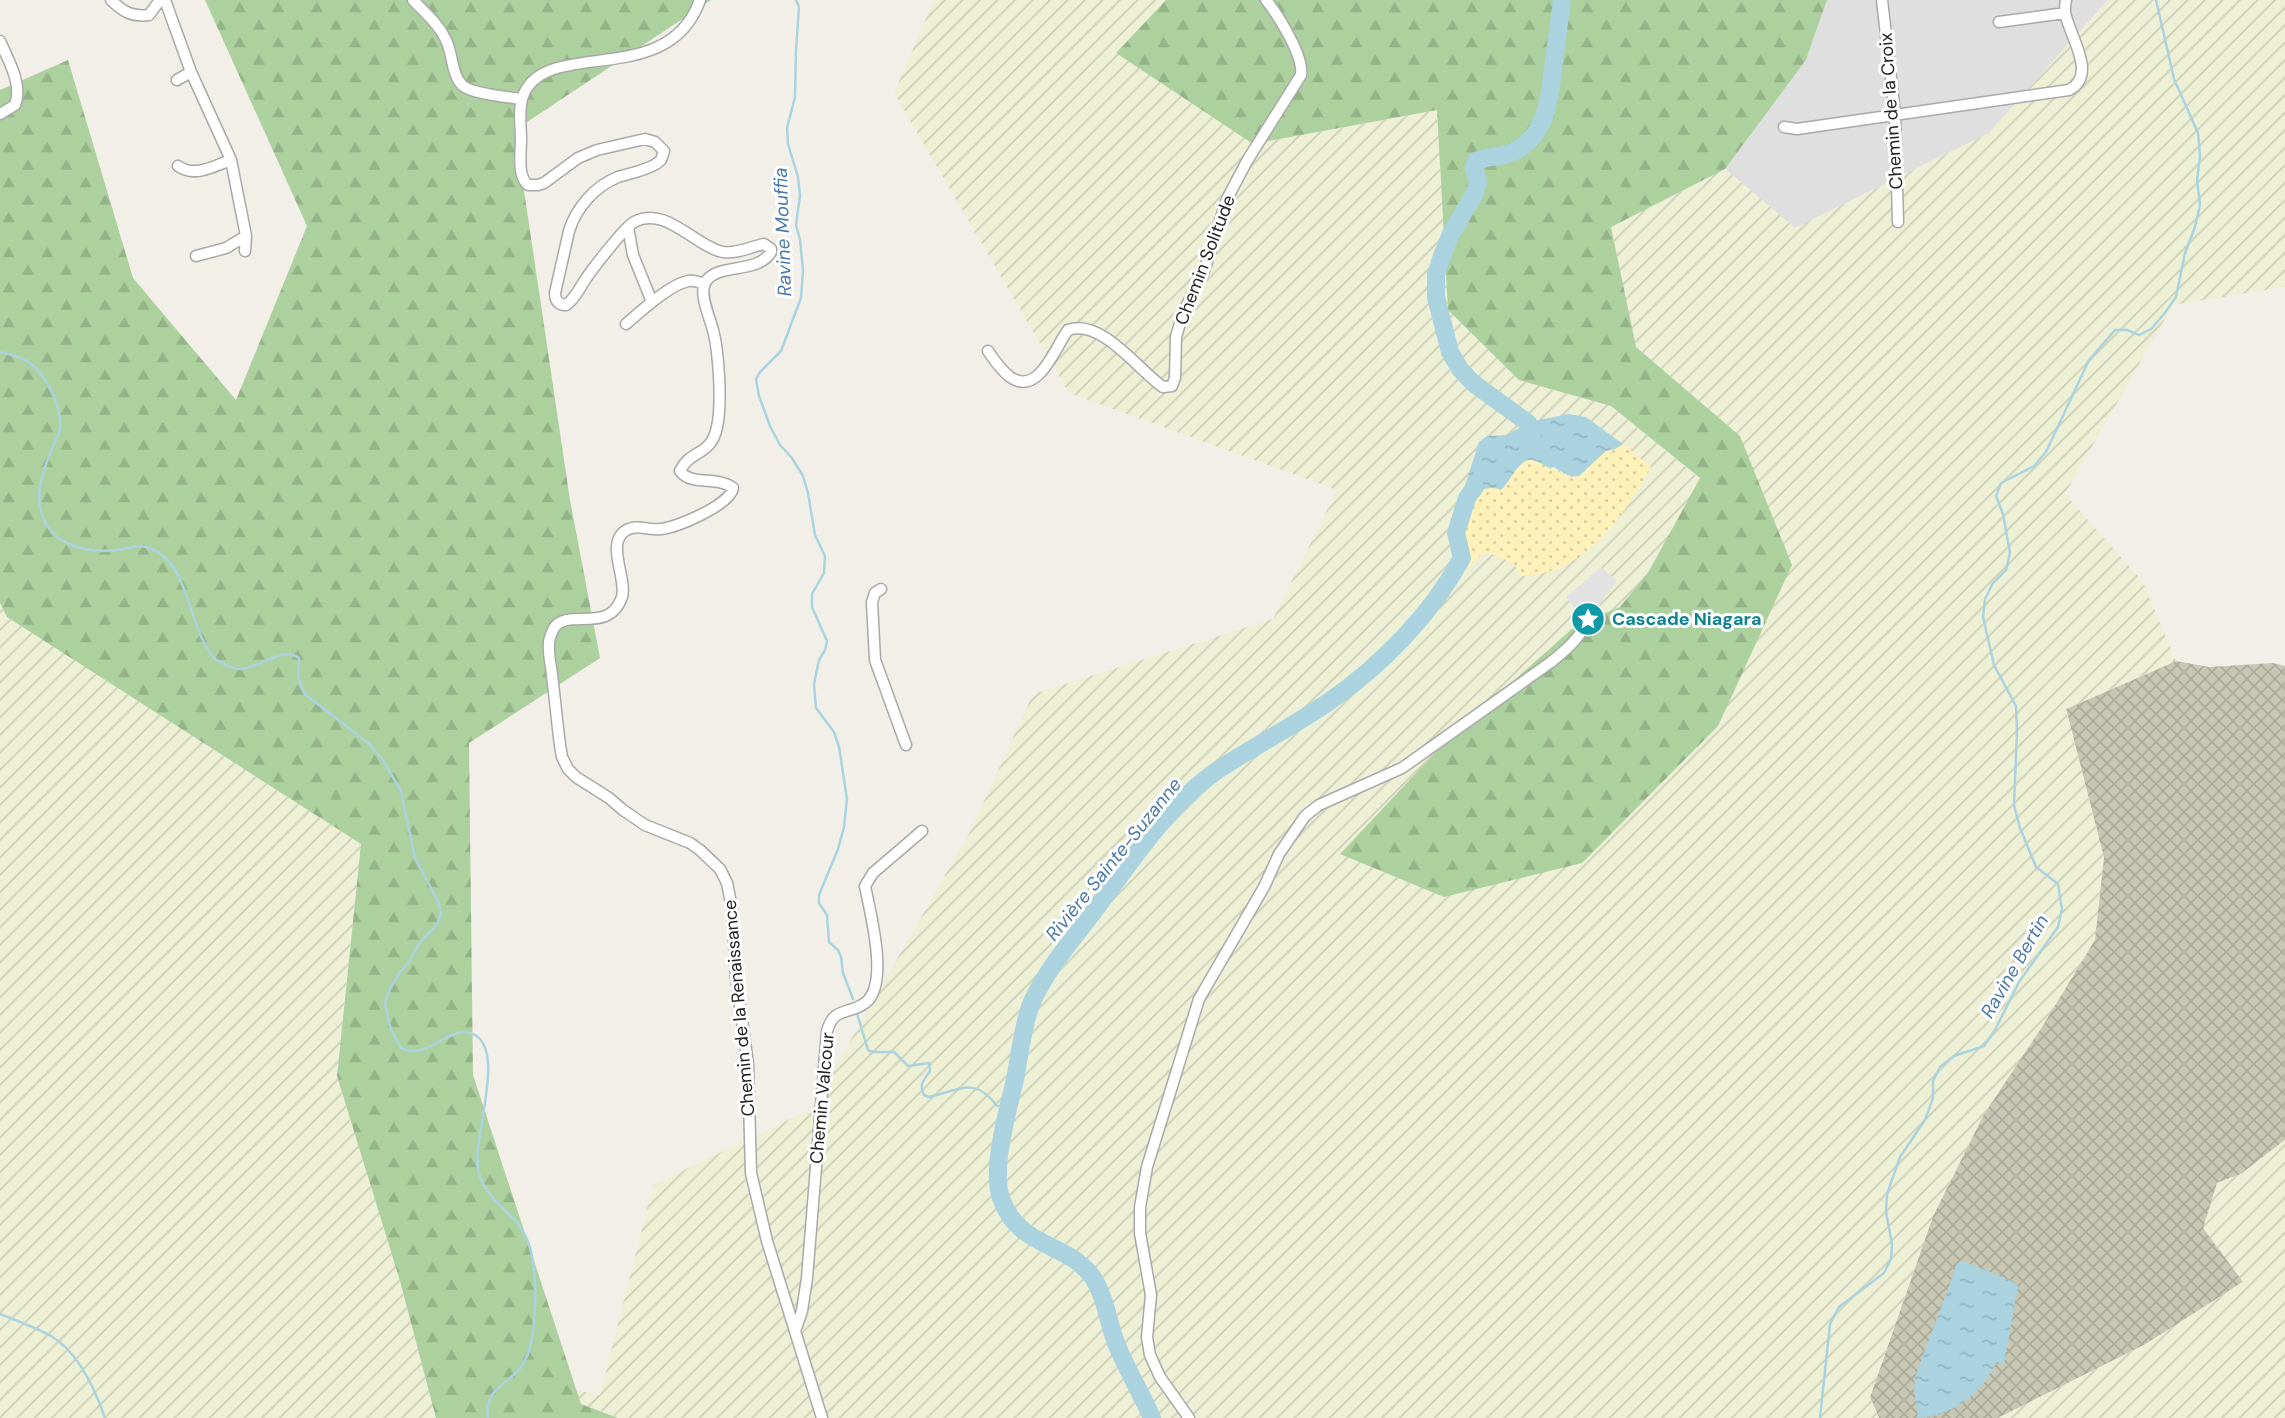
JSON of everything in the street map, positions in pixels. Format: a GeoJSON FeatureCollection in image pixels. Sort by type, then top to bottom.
{"type":"FeatureCollection","features":[{"type":"Feature","properties":{"kind":"street"},"geometry":{"type":"LineString","coordinates":[[111,0],[121,9],[137,16],[149,15],[162,0],[231,160],[246,236],[245,251]]}},
{"type":"Feature","properties":{"kind":"street"},"geometry":{"type":"LineString","coordinates":[[413,0],[442,33],[461,84],[469,89],[522,99]]}},
{"type":"Feature","properties":{"kind":"street"},"geometry":{"type":"LineString","coordinates":[[626,324],[652,302],[684,282],[692,280],[704,284],[715,274],[761,264],[769,256],[771,248],[764,244],[743,251],[725,252],[674,226],[653,219],[635,222],[586,279],[571,302],[566,305],[556,301],[555,293],[569,231],[580,208],[598,188],[608,182],[656,164],[664,150],[655,142],[645,139],[597,150],[578,158],[544,183],[538,186],[528,185],[522,178],[521,165],[522,99],[527,86],[548,72],[569,65],[635,56],[656,50],[685,27],[696,12],[700,0]]}},
{"type":"Feature","properties":{"kind":"street","name":"Chemin Solitude"},"geometry":{"type":"LineString","coordinates":[[988,351],[1013,379],[1031,380],[1042,373],[1068,330],[1079,328],[1117,344],[1155,382],[1163,387],[1172,386],[1175,378],[1176,337],[1183,313],[1204,271],[1227,199],[1247,161],[1301,75],[1301,61],[1281,21],[1266,0]]}},
{"type":"Feature","properties":{"kind":"street","name":"Chemin de la Croix"},"geometry":{"type":"LineString","coordinates":[[1882,0],[1895,113],[1898,222]]}},
{"type":"Feature","properties":{"kind":"street"},"geometry":{"type":"LineString","coordinates":[[1784,127],[1797,129],[1895,113],[2060,92],[2076,87],[2083,72],[2065,13],[2066,0]]}},
{"type":"Feature","properties":{"kind":"street"},"geometry":{"type":"LineString","coordinates":[[1998,22],[2065,13]]}},
{"type":"Feature","properties":{"kind":"street"},"geometry":{"type":"LineString","coordinates":[[0,41],[18,92],[15,105],[0,114]]}},
{"type":"Feature","properties":{"kind":"street"},"geometry":{"type":"LineString","coordinates":[[177,80],[191,72]]}},
{"type":"Feature","properties":{"kind":"street"},"geometry":{"type":"LineString","coordinates":[[178,166],[185,170],[201,171],[231,160]]}},
{"type":"Feature","properties":{"kind":"street"},"geometry":{"type":"LineString","coordinates":[[628,227],[633,255],[652,302]]}},
{"type":"Feature","properties":{"kind":"street"},"geometry":{"type":"LineString","coordinates":[[196,256],[226,248],[246,236]]}},
{"type":"Feature","properties":{"kind":"street","name":"Chemin de la Renaissance"},"geometry":{"type":"LineString","coordinates":[[704,284],[703,290],[717,345],[718,418],[711,443],[689,458],[680,471],[690,479],[722,482],[733,491],[716,507],[671,527],[655,530],[635,527],[625,530],[617,543],[623,591],[619,604],[602,618],[561,622],[555,626],[549,643],[560,745],[568,769],[576,778],[645,825],[690,843],[700,850],[720,869],[727,883],[748,1064],[751,1173],[767,1241],[822,1418]]}},
{"type":"Feature","properties":{"kind":"street"},"geometry":{"type":"LineString","coordinates":[[881,589],[875,593],[872,602],[875,660],[906,745]]}},
{"type":"Feature","properties":{"kind":"street"},"geometry":{"type":"LineString","coordinates":[[1189,1418],[1160,1377],[1150,1355],[1147,1337],[1151,1295],[1140,1234],[1140,1207],[1147,1167],[1199,999],[1264,887],[1279,854],[1305,816],[1319,805],[1402,768],[1551,662],[1568,648],[1588,620]]}},
{"type":"Feature","properties":{"kind":"street","name":"Chemin Valcour"},"geometry":{"type":"LineString","coordinates":[[795,1331],[802,1311],[807,1278],[827,1031],[835,1016],[864,1004],[875,990],[876,954],[865,886],[878,868],[922,831]]}},
{"type":"Feature","properties":{"kind":"shaded area"},"geometry":{"type":"Polygon","coordinates":[[[934,0],[1166,0],[1116,53],[1253,144],[1437,110],[1448,310],[1519,380],[1611,406],[1700,479],[1649,571],[1620,607],[1588,620],[1583,619],[1447,740],[1340,854],[1444,897],[1740,436],[1636,347],[1611,227],[1725,169],[1795,228],[1989,133],[2108,0],[2285,0],[2285,287],[2173,305],[2065,494],[2143,582],[2176,661],[2066,709],[2104,858],[2095,940],[1983,1116],[1933,1216],[1870,1397],[1879,1418],[618,1418],[581,1404],[577,1390],[600,1395],[653,1185],[811,1109],[970,832],[1033,694],[1273,619],[1337,490],[1069,393],[894,93],[934,0]]]}},
{"type":"Feature","properties":{"kind":"shaded area"},"geometry":{"type":"Polygon","coordinates":[[[1827,0],[2108,0],[1989,133],[1795,228],[1725,169],[1806,60],[1827,0]]]}},
{"type":"Feature","properties":{"kind":"shaded area"},"geometry":{"type":"Polygon","coordinates":[[[1601,567],[1617,581],[1588,620],[1583,619],[1566,597],[1601,567]]]}},
{"type":"Feature","properties":{"kind":"shaded area"},"geometry":{"type":"Polygon","coordinates":[[[0,603],[7,617],[361,844],[337,1076],[400,1281],[436,1418],[0,1418],[0,603]]]}},
{"type":"Feature","properties":{"kind":"shaded area"},"geometry":{"type":"Polygon","coordinates":[[[2176,661],[2209,667],[2273,663],[2285,666],[2285,1140],[2241,1174],[2217,1183],[2243,1282],[2146,1344],[1998,1418],[1879,1418],[1870,1397],[1933,1216],[2104,858],[2066,709],[2176,661]]]}},
{"type":"Feature","properties":{"kind":"shaded area"},"geometry":{"type":"Polygon","coordinates":[[[2285,1140],[2285,1418],[1998,1418],[2146,1344],[2243,1282],[2203,1228],[2217,1183],[2241,1174],[2285,1140]]]}},
{"type":"Feature","properties":{"kind":"green space"},"geometry":{"type":"Polygon","coordinates":[[[205,0],[711,0],[515,130],[570,500],[600,658],[469,743],[473,1075],[581,1404],[618,1418],[436,1418],[400,1281],[337,1076],[361,844],[7,617],[0,603],[0,90],[68,60],[133,278],[236,400],[307,226],[205,0]]]}},
{"type":"Feature","properties":{"kind":"green space"},"geometry":{"type":"Polygon","coordinates":[[[1166,0],[1827,0],[1806,60],[1725,169],[1611,227],[1636,347],[1740,436],[1792,565],[1718,726],[1582,863],[1444,897],[1340,854],[1447,740],[1583,619],[1588,620],[1620,607],[1649,571],[1700,478],[1611,406],[1519,380],[1448,310],[1437,110],[1253,144],[1116,53],[1166,0]]]}},
{"type":"Feature","properties":{"kind":"sand"},"geometry":{"type":"Polygon","coordinates":[[[1623,444],[1651,467],[1608,531],[1579,557],[1541,574],[1522,576],[1511,563],[1488,552],[1482,554],[1465,570],[1459,537],[1460,521],[1467,506],[1484,489],[1491,486],[1501,490],[1521,464],[1533,460],[1563,474],[1579,476],[1604,452],[1623,444]]]}},
{"type":"Feature","properties":{"kind":"water"},"geometry":{"type":"Polygon","coordinates":[[[1568,414],[1586,417],[1623,444],[1606,451],[1579,476],[1569,475],[1536,461],[1525,461],[1501,490],[1485,489],[1466,507],[1459,504],[1479,442],[1487,436],[1507,435],[1529,422],[1568,414]]]}},
{"type":"Feature","properties":{"kind":"water"},"geometry":{"type":"Polygon","coordinates":[[[1961,1260],[2018,1286],[2004,1363],[1997,1362],[1981,1387],[1958,1405],[1934,1416],[1918,1418],[1915,1377],[1961,1260]]]}},
{"type":"Feature","properties":{"kind":"waterway","name":"Ravine Mouffia"},"geometry":{"type":"LineString","coordinates":[[796,0],[799,7],[795,97],[787,128],[800,195],[796,225],[803,270],[801,298],[781,351],[756,379],[770,426],[780,445],[803,476],[815,535],[825,556],[824,573],[812,594],[812,607],[827,641],[819,660],[814,684],[816,708],[834,732],[847,799],[844,827],[819,895],[819,903],[827,915],[829,942],[841,957],[843,973],[853,999]]}},
{"type":"Feature","properties":{"kind":"waterway","name":"Rivière Sainte-Suzanne"},"geometry":{"type":"LineString","coordinates":[[1530,445],[1532,439],[1528,423],[1473,383],[1450,352],[1436,297],[1436,275],[1450,236],[1475,193],[1478,181],[1474,169],[1476,161],[1517,150],[1537,132],[1543,120],[1550,94],[1562,0]]}},
{"type":"Feature","properties":{"kind":"waterway","name":"Ravine Bertin"},"geometry":{"type":"LineString","coordinates":[[1820,1418],[1830,1324],[1839,1307],[1884,1273],[1891,1259],[1892,1244],[1886,1212],[1887,1194],[1900,1157],[1925,1120],[1933,1098],[1933,1081],[1940,1067],[1954,1056],[1984,1046],[2019,982],[2058,927],[2062,909],[2058,884],[2036,867],[2014,805],[2016,706],[1994,665],[1983,617],[1985,599],[1993,583],[2006,570],[2010,553],[2003,514],[1996,496],[2001,483],[2034,466],[2046,452],[2089,360],[2115,330],[2127,330],[2139,335],[2151,329],[2176,297],[2185,253],[2200,205],[2197,180],[2200,156],[2198,133],[2174,79],[2156,0]]}},
{"type":"Feature","properties":{"kind":"waterway"},"geometry":{"type":"LineString","coordinates":[[0,352],[30,363],[42,376],[59,411],[59,431],[45,466],[39,493],[41,511],[50,530],[68,543],[90,550],[142,546],[163,556],[181,581],[199,631],[215,659],[239,669],[255,666],[277,656],[292,655],[299,658],[298,678],[305,694],[369,744],[383,760],[401,791],[415,858],[439,903],[441,914],[437,924],[419,944],[390,989],[385,1004],[391,1030],[401,1048],[412,1051],[422,1050],[457,1033],[466,1032],[475,1035],[484,1045],[488,1059],[488,1077],[477,1155],[478,1169],[486,1189],[521,1228],[533,1259],[535,1297],[530,1346],[521,1367],[493,1394],[487,1409],[488,1418]]}},
{"type":"Feature","properties":{"kind":"waterway","name":"Rivière Sainte-Suzanne"},"geometry":{"type":"LineString","coordinates":[[1152,1418],[1120,1352],[1103,1299],[1091,1275],[1069,1256],[1030,1236],[1009,1214],[1001,1198],[998,1186],[1001,1141],[1029,1010],[1060,955],[1151,835],[1183,799],[1218,770],[1314,712],[1367,673],[1420,619],[1462,558],[1456,533],[1467,498],[1475,487]]}},
{"type":"Feature","properties":{"kind":"waterway","name":"Ravine Mouffia"},"geometry":{"type":"LineString","coordinates":[[856,1010],[868,1050],[894,1052],[908,1066],[929,1063],[930,1071],[922,1085],[924,1095],[929,1097],[958,1089],[974,1088],[989,1097],[997,1106],[1008,1107]]}},
{"type":"Feature","properties":{"kind":"waterway"},"geometry":{"type":"LineString","coordinates":[[0,1314],[61,1343],[77,1361],[91,1384],[105,1418]]}},
{"type":"Feature","properties":{"kind":"place","name":"Cascade Niagara"},"geometry":{"type":"Point","coordinates":[1588,619]}}]}
